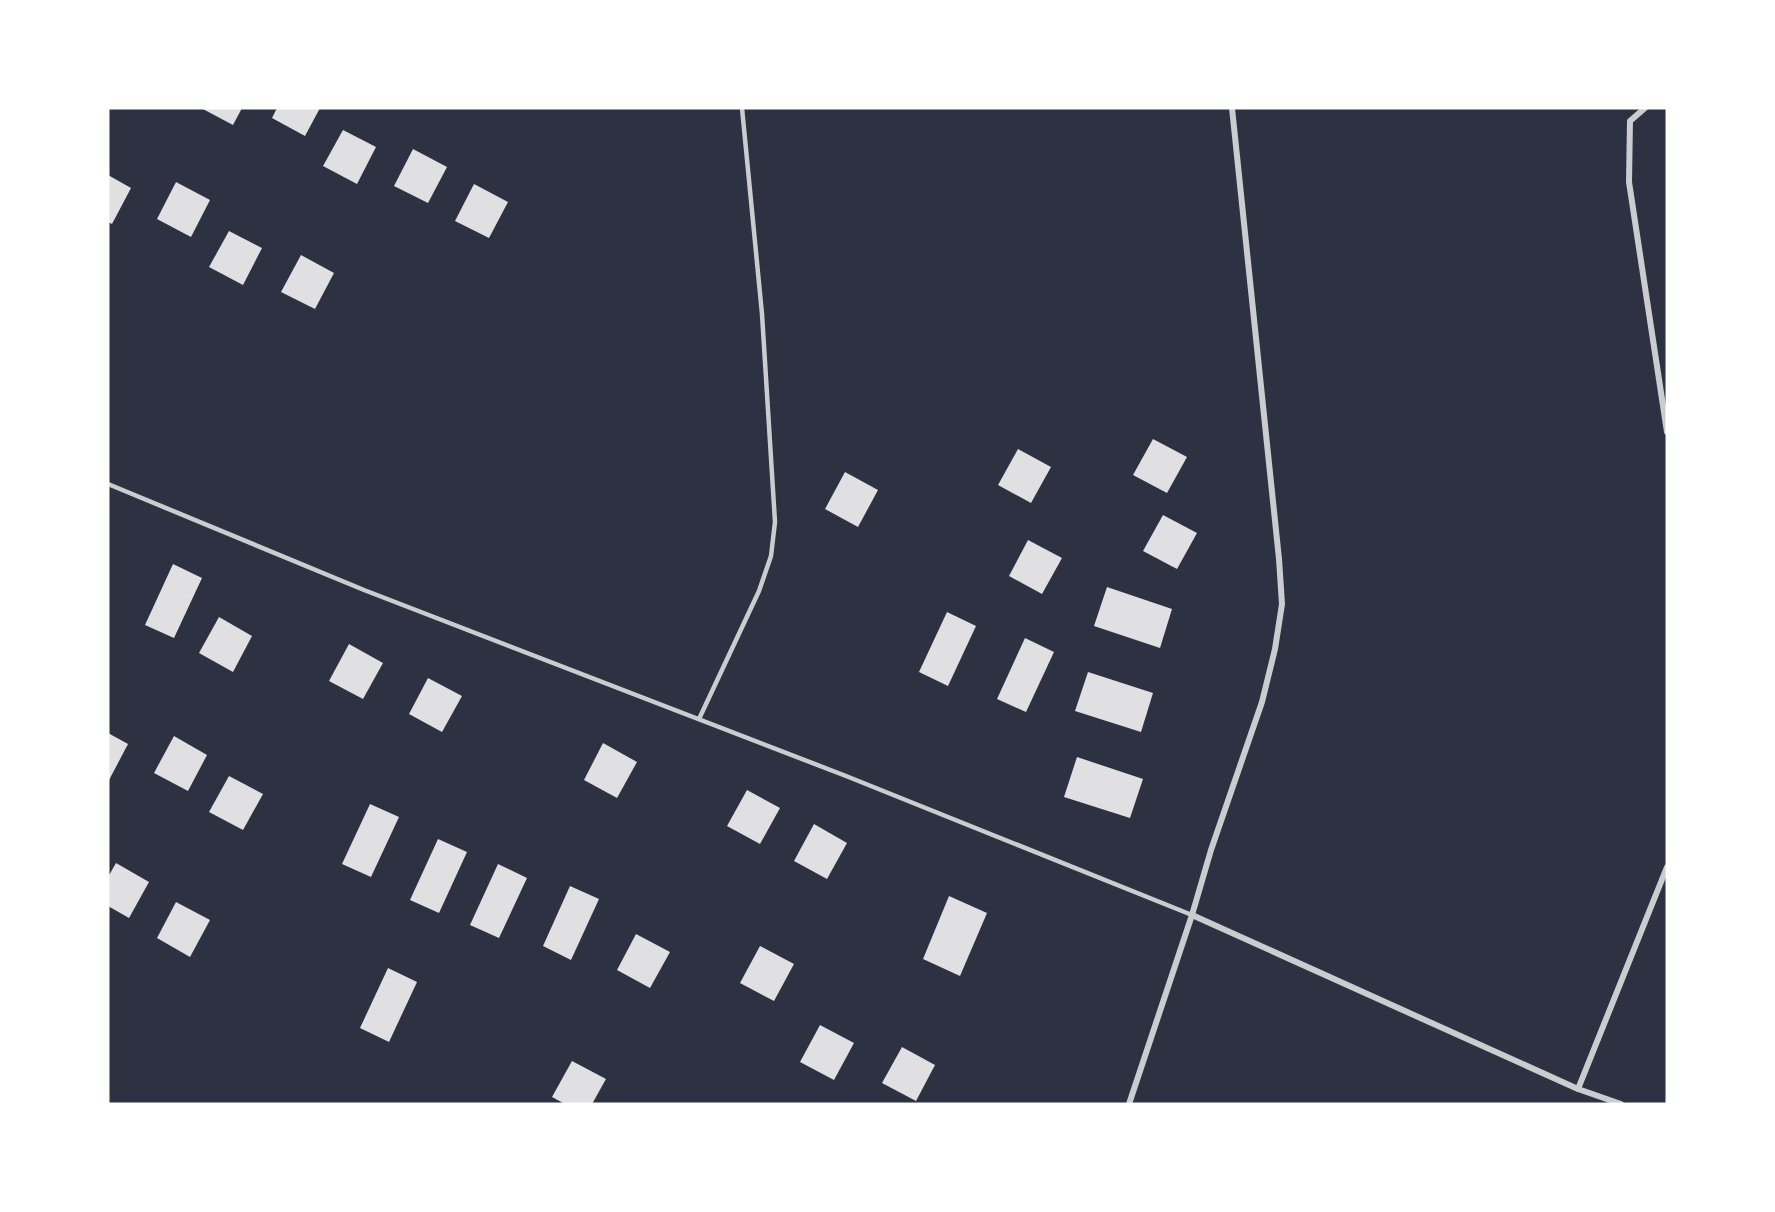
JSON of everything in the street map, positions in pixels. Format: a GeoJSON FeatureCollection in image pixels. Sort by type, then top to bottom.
{"type":"FeatureCollection","features":[{"type":"Feature","properties":{"kind":"street"},"geometry":{"type":"LineString","coordinates":[[1129,1104],[1192,915],[1210,850],[1262,702],[1275,649],[1282,604],[1232,108]]}},
{"type":"Feature","properties":{"kind":"street"},"geometry":{"type":"LineString","coordinates":[[1645,108],[1630,121],[1629,182],[1667,432]]}},
{"type":"Feature","properties":{"kind":"street"},"geometry":{"type":"LineString","coordinates":[[1578,1089],[1667,867]]}},
{"type":"Feature","properties":{"kind":"street"},"geometry":{"type":"LineString","coordinates":[[1192,915],[1578,1089],[1621,1104]]}},
{"type":"Feature","properties":{"kind":"lane"},"geometry":{"type":"LineString","coordinates":[[699,719],[759,591],[771,556],[775,522],[762,314],[742,108]]}},
{"type":"Feature","properties":{"kind":"lane"},"geometry":{"type":"LineString","coordinates":[[108,484],[364,590],[846,776],[1192,915]]}},
{"type":"Feature","properties":{"kind":"building"},"geometry":{"type":"Polygon","coordinates":[[[201,108],[242,108],[233,125],[201,108]]]}},
{"type":"Feature","properties":{"kind":"building"},"geometry":{"type":"Polygon","coordinates":[[[277,108],[320,108],[305,136],[272,118],[277,108]]]}},
{"type":"Feature","properties":{"kind":"building"},"geometry":{"type":"Polygon","coordinates":[[[343,130],[376,147],[357,184],[323,166],[343,130]]]}},
{"type":"Feature","properties":{"kind":"building"},"geometry":{"type":"Polygon","coordinates":[[[413,149],[447,167],[428,203],[394,186],[413,149]]]}},
{"type":"Feature","properties":{"kind":"building"},"geometry":{"type":"Polygon","coordinates":[[[108,175],[131,188],[112,224],[108,222],[108,175]]]}},
{"type":"Feature","properties":{"kind":"building"},"geometry":{"type":"Polygon","coordinates":[[[176,182],[210,200],[191,237],[157,219],[176,182]]]}},
{"type":"Feature","properties":{"kind":"building"},"geometry":{"type":"Polygon","coordinates":[[[474,184],[508,202],[489,238],[455,221],[474,184]]]}},
{"type":"Feature","properties":{"kind":"building"},"geometry":{"type":"Polygon","coordinates":[[[229,231],[262,248],[243,285],[209,267],[229,231]]]}},
{"type":"Feature","properties":{"kind":"building"},"geometry":{"type":"Polygon","coordinates":[[[301,255],[334,273],[315,309],[281,292],[301,255]]]}},
{"type":"Feature","properties":{"kind":"building"},"geometry":{"type":"Polygon","coordinates":[[[1153,439],[1187,457],[1167,493],[1133,475],[1153,439]]]}},
{"type":"Feature","properties":{"kind":"building"},"geometry":{"type":"Polygon","coordinates":[[[1018,449],[1051,467],[1031,503],[998,485],[1018,449]]]}},
{"type":"Feature","properties":{"kind":"building"},"geometry":{"type":"Polygon","coordinates":[[[845,472],[878,490],[858,527],[825,509],[845,472]]]}},
{"type":"Feature","properties":{"kind":"building"},"geometry":{"type":"Polygon","coordinates":[[[1163,515],[1197,533],[1177,569],[1143,551],[1163,515]]]}},
{"type":"Feature","properties":{"kind":"building"},"geometry":{"type":"Polygon","coordinates":[[[1028,540],[1062,558],[1042,594],[1009,576],[1028,540]]]}},
{"type":"Feature","properties":{"kind":"building"},"geometry":{"type":"Polygon","coordinates":[[[173,564],[202,578],[174,638],[145,625],[173,564]]]}},
{"type":"Feature","properties":{"kind":"building"},"geometry":{"type":"Polygon","coordinates":[[[1107,587],[1172,609],[1160,648],[1094,626],[1107,587]]]}},
{"type":"Feature","properties":{"kind":"building"},"geometry":{"type":"Polygon","coordinates":[[[947,612],[976,626],[948,686],[919,672],[947,612]]]}},
{"type":"Feature","properties":{"kind":"building"},"geometry":{"type":"Polygon","coordinates":[[[219,617],[252,636],[233,672],[199,653],[219,617]]]}},
{"type":"Feature","properties":{"kind":"building"},"geometry":{"type":"Polygon","coordinates":[[[1025,638],[1054,652],[1026,712],[997,699],[1025,638]]]}},
{"type":"Feature","properties":{"kind":"building"},"geometry":{"type":"Polygon","coordinates":[[[349,644],[383,663],[363,699],[329,681],[349,644]]]}},
{"type":"Feature","properties":{"kind":"building"},"geometry":{"type":"Polygon","coordinates":[[[1088,672],[1153,693],[1141,732],[1075,711],[1088,672]]]}},
{"type":"Feature","properties":{"kind":"building"},"geometry":{"type":"Polygon","coordinates":[[[428,678],[462,696],[442,732],[409,714],[428,678]]]}},
{"type":"Feature","properties":{"kind":"building"},"geometry":{"type":"Polygon","coordinates":[[[108,733],[128,744],[108,782],[108,733]]]}},
{"type":"Feature","properties":{"kind":"building"},"geometry":{"type":"Polygon","coordinates":[[[174,736],[207,755],[188,791],[154,773],[174,736]]]}},
{"type":"Feature","properties":{"kind":"building"},"geometry":{"type":"Polygon","coordinates":[[[603,743],[637,762],[617,798],[584,780],[603,743]]]}},
{"type":"Feature","properties":{"kind":"building"},"geometry":{"type":"Polygon","coordinates":[[[1077,757],[1143,779],[1130,818],[1064,797],[1077,757]]]}},
{"type":"Feature","properties":{"kind":"building"},"geometry":{"type":"Polygon","coordinates":[[[229,776],[263,794],[243,830],[209,812],[229,776]]]}},
{"type":"Feature","properties":{"kind":"building"},"geometry":{"type":"Polygon","coordinates":[[[747,790],[780,808],[760,844],[727,826],[747,790]]]}},
{"type":"Feature","properties":{"kind":"building"},"geometry":{"type":"Polygon","coordinates":[[[370,804],[399,817],[371,877],[342,864],[370,804]]]}},
{"type":"Feature","properties":{"kind":"building"},"geometry":{"type":"Polygon","coordinates":[[[814,824],[847,843],[827,879],[794,861],[814,824]]]}},
{"type":"Feature","properties":{"kind":"building"},"geometry":{"type":"Polygon","coordinates":[[[438,839],[467,852],[439,913],[410,900],[438,839]]]}},
{"type":"Feature","properties":{"kind":"building"},"geometry":{"type":"Polygon","coordinates":[[[116,863],[149,882],[129,918],[108,906],[108,877],[116,863]]]}},
{"type":"Feature","properties":{"kind":"building"},"geometry":{"type":"Polygon","coordinates":[[[498,864],[527,878],[499,938],[470,925],[498,864]]]}},
{"type":"Feature","properties":{"kind":"building"},"geometry":{"type":"Polygon","coordinates":[[[570,886],[599,899],[571,960],[543,946],[570,886]]]}},
{"type":"Feature","properties":{"kind":"building"},"geometry":{"type":"Polygon","coordinates":[[[949,896],[987,913],[960,976],[923,959],[949,896]]]}},
{"type":"Feature","properties":{"kind":"building"},"geometry":{"type":"Polygon","coordinates":[[[176,902],[210,920],[190,957],[157,938],[176,902]]]}},
{"type":"Feature","properties":{"kind":"building"},"geometry":{"type":"Polygon","coordinates":[[[636,934],[670,952],[650,988],[617,970],[636,934]]]}},
{"type":"Feature","properties":{"kind":"building"},"geometry":{"type":"Polygon","coordinates":[[[760,946],[794,964],[774,1001],[740,983],[760,946]]]}},
{"type":"Feature","properties":{"kind":"building"},"geometry":{"type":"Polygon","coordinates":[[[388,968],[417,982],[389,1042],[360,1028],[388,968]]]}},
{"type":"Feature","properties":{"kind":"building"},"geometry":{"type":"Polygon","coordinates":[[[820,1025],[854,1043],[834,1080],[800,1062],[820,1025]]]}},
{"type":"Feature","properties":{"kind":"building"},"geometry":{"type":"Polygon","coordinates":[[[902,1047],[935,1065],[916,1101],[882,1083],[902,1047]]]}},
{"type":"Feature","properties":{"kind":"building"},"geometry":{"type":"Polygon","coordinates":[[[572,1061],[606,1079],[592,1104],[565,1104],[552,1097],[572,1061]]]}}]}
